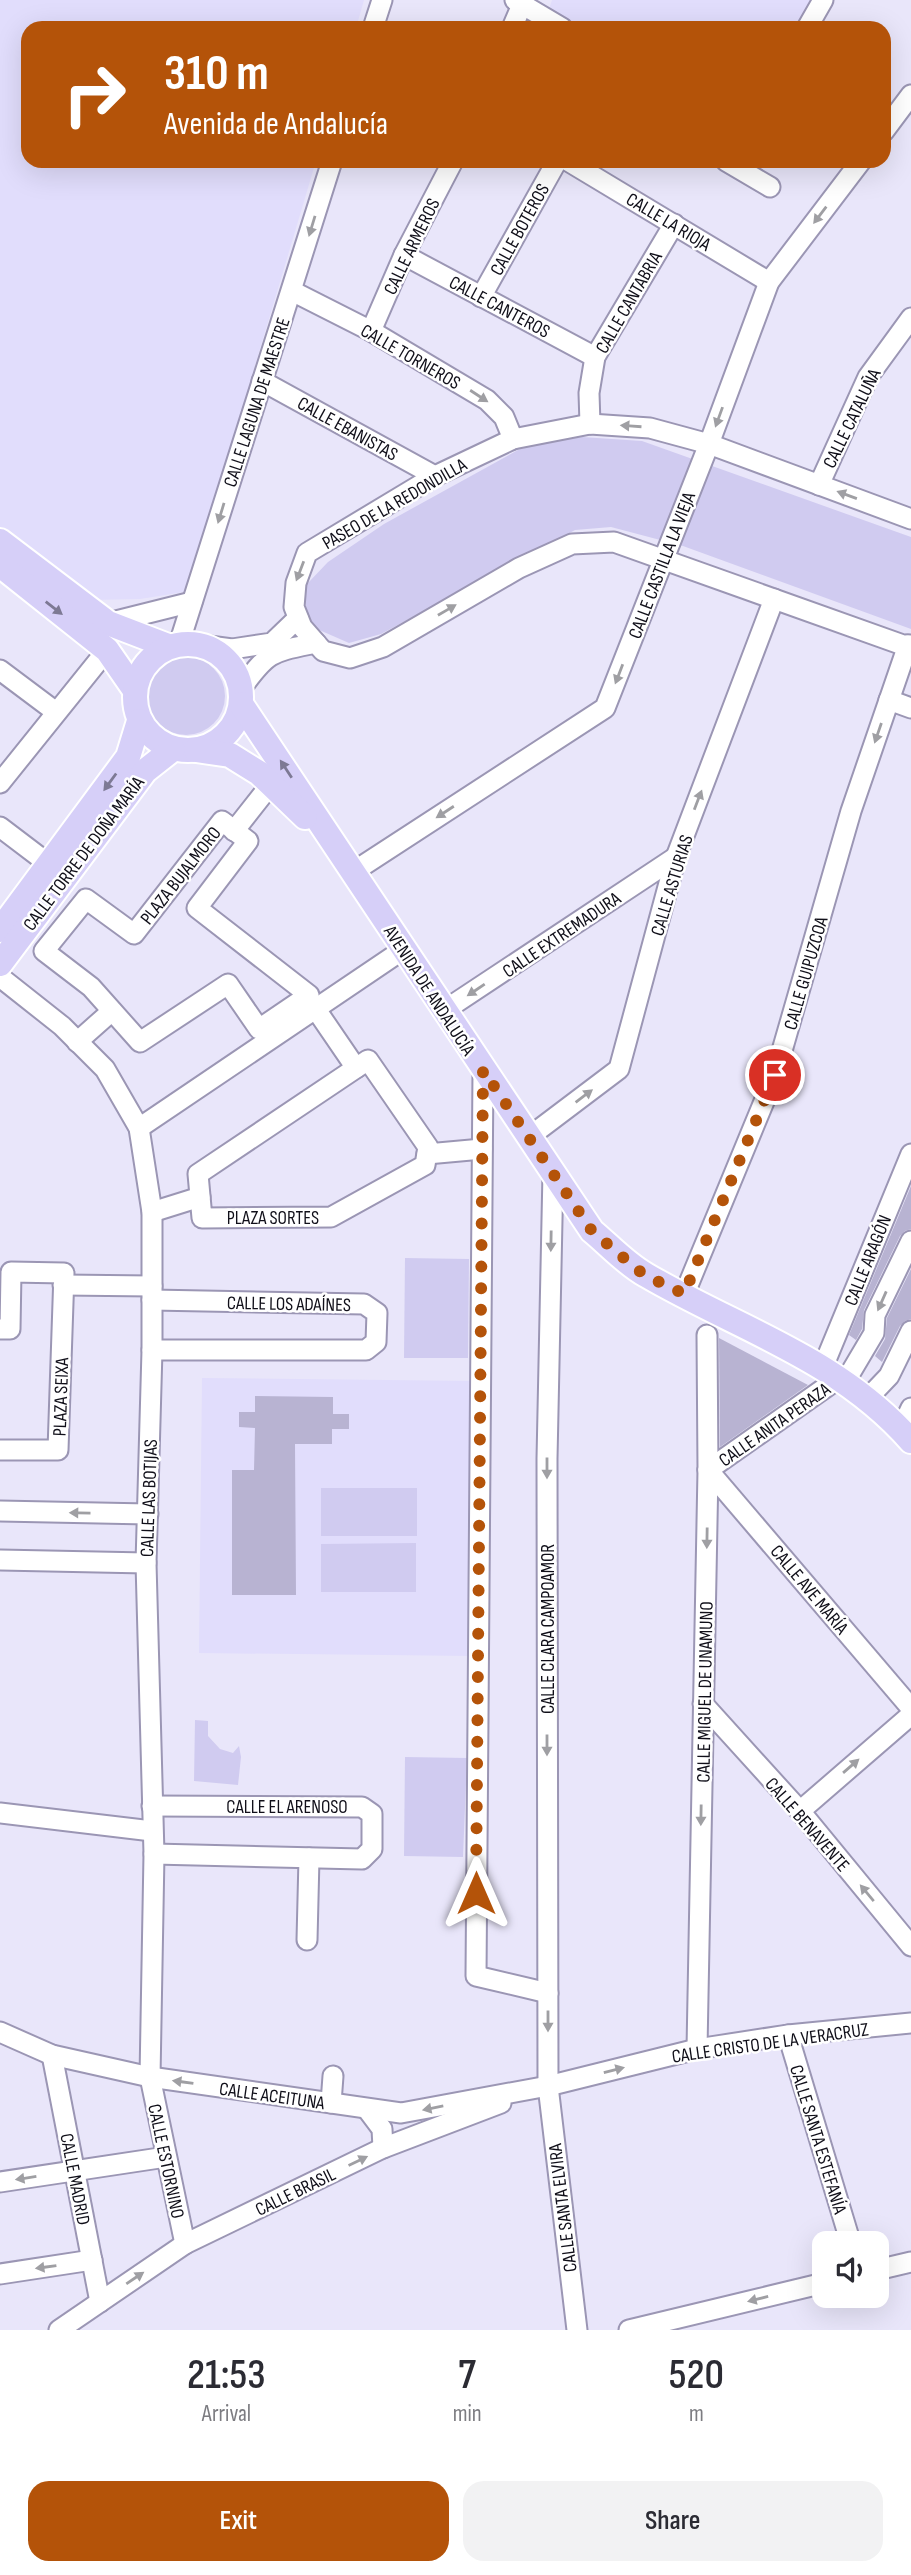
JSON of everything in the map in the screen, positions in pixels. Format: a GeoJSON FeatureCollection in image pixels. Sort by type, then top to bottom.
{"type":"FeatureCollection","features":[{"type":"Feature","properties":{"kind":"main road"},"geometry":{"type":"LineString","coordinates":[[0,541],[108,623],[183,645],[217,651],[228,661],[236,674],[241,696],[236,720],[226,734],[212,744],[185,749],[154,738],[139,721],[134,706],[134,689],[146,663],[156,653],[183,645]]}},
{"type":"Feature","properties":{"kind":"main road"},"geometry":{"type":"LineString","coordinates":[[0,565],[107,650],[134,689]]}},
{"type":"Feature","properties":{"kind":"main road","name":"AVENIDA DE ANDALUCÍA"},"geometry":{"type":"LineString","coordinates":[[241,696],[336,847],[592,1231],[643,1274],[836,1376],[908,1426]]}},
{"type":"Feature","properties":{"kind":"main road","name":"CALLE TORRE DE DOÑA MARÍA"},"geometry":{"type":"LineString","coordinates":[[0,930],[128,757],[139,721]]}},
{"type":"Feature","properties":{"kind":"main road","name":"AVENIDA DE ANDALUCÍA"},"geometry":{"type":"LineString","coordinates":[[185,749],[230,755],[259,773],[336,847]]}},
{"type":"Feature","properties":{"kind":"main road","name":"CALLE TORRE DE DOÑA MARÍA"},"geometry":{"type":"LineString","coordinates":[[0,964],[145,771],[185,749]]}},
{"type":"Feature","properties":{"kind":"street"},"geometry":{"type":"LineString","coordinates":[[375,21],[382,0]]}},
{"type":"Feature","properties":{"kind":"street"},"geometry":{"type":"LineString","coordinates":[[811,21],[823,0]]}},
{"type":"Feature","properties":{"kind":"street"},"geometry":{"type":"LineString","coordinates":[[514,21],[520,1],[551,21]]}},
{"type":"Feature","properties":{"kind":"street"},"geometry":{"type":"LineString","coordinates":[[891,122],[911,95]]}},
{"type":"Feature","properties":{"kind":"street","name":"CALLE LAGUNA DE MAESTRE"},"geometry":{"type":"LineString","coordinates":[[183,645],[192,602],[330,168]]}},
{"type":"Feature","properties":{"kind":"street","name":"CALLE ARMEROS"},"geometry":{"type":"LineString","coordinates":[[370,331],[446,168]]}},
{"type":"Feature","properties":{"kind":"street","name":"CALLE BOTEROS"},"geometry":{"type":"LineString","coordinates":[[481,297],[553,168]]}},
{"type":"Feature","properties":{"kind":"street","name":"CALLE LA RIOJA"},"geometry":{"type":"LineString","coordinates":[[580,168],[769,282]]}},
{"type":"Feature","properties":{"kind":"street"},"geometry":{"type":"LineString","coordinates":[[739,168],[770,187]]}},
{"type":"Feature","properties":{"kind":"street","name":"CALLE CASTILLA LA VIEJA"},"geometry":{"type":"LineString","coordinates":[[353,872],[605,708],[709,444],[769,282],[856,168]]}},
{"type":"Feature","properties":{"kind":"street","name":"CALLE CANTABRIA"},"geometry":{"type":"LineString","coordinates":[[590,424],[589,393],[595,357],[674,225]]}},
{"type":"Feature","properties":{"kind":"street","name":"CALLE CANTEROS"},"geometry":{"type":"LineString","coordinates":[[404,255],[595,357]]}},
{"type":"Feature","properties":{"kind":"street","name":"CALLE TORNEROS"},"geometry":{"type":"LineString","coordinates":[[292,291],[370,331],[487,400],[504,417],[513,439]]}},
{"type":"Feature","properties":{"kind":"street","name":"CALLE CATALUÑA"},"geometry":{"type":"LineString","coordinates":[[819,485],[867,377],[911,318]]}},
{"type":"Feature","properties":{"kind":"street","name":"CALLE EBANISTAS"},"geometry":{"type":"LineString","coordinates":[[262,382],[435,476]]}},
{"type":"Feature","properties":{"kind":"street","name":"PASEO DE LA REDONDILLA"},"geometry":{"type":"LineString","coordinates":[[298,618],[294,607],[296,583],[307,552],[435,476],[513,439],[590,424],[650,428],[709,444],[911,519]]}},
{"type":"Feature","properties":{"kind":"street"},"geometry":{"type":"LineString","coordinates":[[183,645],[232,649],[272,643],[298,618],[302,627],[323,651],[350,658],[383,647],[519,568],[572,544],[614,542],[909,645]]}},
{"type":"Feature","properties":{"kind":"street","name":"CALLE ASTURIAS"},"geometry":{"type":"LineString","coordinates":[[529,1137],[620,1069],[676,857],[774,599]]}},
{"type":"Feature","properties":{"kind":"street"},"geometry":{"type":"LineString","coordinates":[[108,623],[192,602]]}},
{"type":"Feature","properties":{"kind":"street"},"geometry":{"type":"LineString","coordinates":[[241,696],[257,667],[276,652],[316,643]]}},
{"type":"Feature","properties":{"kind":"street","name":"CALLE GUIPUZCOA"},"geometry":{"type":"LineString","coordinates":[[684,1294],[775,1075],[851,811],[909,645]]}},
{"type":"Feature","properties":{"kind":"street"},"geometry":{"type":"LineString","coordinates":[[0,783],[107,650]]}},
{"type":"Feature","properties":{"kind":"street"},"geometry":{"type":"LineString","coordinates":[[0,670],[55,712]]}},
{"type":"Feature","properties":{"kind":"street"},"geometry":{"type":"LineString","coordinates":[[889,700],[911,708]]}},
{"type":"Feature","properties":{"kind":"street","name":"PLAZA BUJALMORO"},"geometry":{"type":"LineString","coordinates":[[234,831],[271,784]]}},
{"type":"Feature","properties":{"kind":"street","name":"PLAZA BUJALMORO"},"geometry":{"type":"LineString","coordinates":[[222,821],[234,831],[248,841],[197,908],[309,995],[284,1020],[259,1029],[228,984],[140,1042],[91,987],[44,951],[86,899],[134,934],[222,821]]}},
{"type":"Feature","properties":{"kind":"street"},"geometry":{"type":"LineString","coordinates":[[0,827],[50,865]]}},
{"type":"Feature","properties":{"kind":"street","name":"CALLE EXTREMADURA"},"geometry":{"type":"LineString","coordinates":[[445,1010],[676,857]]}},
{"type":"Feature","properties":{"kind":"street"},"geometry":{"type":"LineString","coordinates":[[42,908],[65,925]]}},
{"type":"Feature","properties":{"kind":"street"},"geometry":{"type":"LineString","coordinates":[[139,1128],[284,1020],[316,1008],[404,949]]}},
{"type":"Feature","properties":{"kind":"street","name":"CALLE LAS BOTIJAS"},"geometry":{"type":"LineString","coordinates":[[0,977],[62,1026],[104,1069],[139,1128],[152,1212],[152,1350],[146,1563],[154,1854],[150,2077]]}},
{"type":"Feature","properties":{"kind":"street"},"geometry":{"type":"LineString","coordinates":[[316,1008],[356,1068],[368,1060],[428,1147],[427,1154],[482,1149]]}},
{"type":"Feature","properties":{"kind":"street"},"geometry":{"type":"LineString","coordinates":[[77,1042],[113,1011]]}},
{"type":"Feature","properties":{"kind":"street","name":"PLAZA SORTES"},"geometry":{"type":"LineString","coordinates":[[356,1068],[198,1174],[202,1218],[331,1217],[425,1165],[427,1154]]}},
{"type":"Feature","properties":{"kind":"street"},"geometry":{"type":"LineString","coordinates":[[483,1070],[470,1977],[548,1993]]}},
{"type":"Feature","properties":{"kind":"street","name":"CALLE ARAGÓN"},"geometry":{"type":"LineString","coordinates":[[836,1376],[911,1154]]}},
{"type":"Feature","properties":{"kind":"street","name":"CALLE CLARA CAMPOAMOR"},"geometry":{"type":"LineString","coordinates":[[548,2086],[547,1459],[553,1172]]}},
{"type":"Feature","properties":{"kind":"street","name":"PLAZA SORTES"},"geometry":{"type":"LineString","coordinates":[[152,1212],[200,1197]]}},
{"type":"Feature","properties":{"kind":"street"},"geometry":{"type":"LineString","coordinates":[[836,1376],[874,1333],[875,1315],[911,1241]]}},
{"type":"Feature","properties":{"kind":"street"},"geometry":{"type":"LineString","coordinates":[[0,1329],[10,1329],[11,1272],[64,1273],[64,1285],[152,1293]]}},
{"type":"Feature","properties":{"kind":"street","name":"PLAZA SEIXA"},"geometry":{"type":"LineString","coordinates":[[0,1450],[58,1450],[64,1285]]}},
{"type":"Feature","properties":{"kind":"street","name":"CALLE LOS ADAÍNES"},"geometry":{"type":"LineString","coordinates":[[152,1293],[364,1304],[377,1313],[376,1342],[366,1350],[152,1350]]}},
{"type":"Feature","properties":{"kind":"street"},"geometry":{"type":"LineString","coordinates":[[867,1398],[889,1376],[911,1331]]}},
{"type":"Feature","properties":{"kind":"street","name":"CALLE MIGUEL DE UNAMUNO"},"geometry":{"type":"LineString","coordinates":[[697,2049],[708,1470],[707,1335]]}},
{"type":"Feature","properties":{"kind":"street","name":"CALLE ANITA PERAZA"},"geometry":{"type":"LineString","coordinates":[[708,1470],[836,1376]]}},
{"type":"Feature","properties":{"kind":"street","name":"CALLE AVE MARÍA"},"geometry":{"type":"LineString","coordinates":[[708,1470],[911,1708]]}},
{"type":"Feature","properties":{"kind":"street"},"geometry":{"type":"LineString","coordinates":[[0,1511],[148,1514]]}},
{"type":"Feature","properties":{"kind":"street"},"geometry":{"type":"LineString","coordinates":[[0,1560],[146,1563]]}},
{"type":"Feature","properties":{"kind":"street","name":"CALLE BENAVENTE"},"geometry":{"type":"LineString","coordinates":[[703,1704],[800,1811],[911,1945]]}},
{"type":"Feature","properties":{"kind":"street"},"geometry":{"type":"LineString","coordinates":[[800,1811],[911,1714]]}},
{"type":"Feature","properties":{"kind":"street","name":"CALLE EL ARENOSO"},"geometry":{"type":"LineString","coordinates":[[152,1806],[362,1807],[372,1814],[372,1849],[362,1859],[154,1854]]}},
{"type":"Feature","properties":{"kind":"street"},"geometry":{"type":"LineString","coordinates":[[0,1813],[152,1831]]}},
{"type":"Feature","properties":{"kind":"street"},"geometry":{"type":"LineString","coordinates":[[307,1940],[309,1858]]}},
{"type":"Feature","properties":{"kind":"street","name":"CALLE CRISTO DE LA VERACRUZ"},"geometry":{"type":"LineString","coordinates":[[548,2086],[697,2049],[788,2035],[911,2023]]}},
{"type":"Feature","properties":{"kind":"street","name":"CALLE ACEITUNA"},"geometry":{"type":"LineString","coordinates":[[0,2032],[52,2055],[150,2077],[401,2113],[548,2086]]}},
{"type":"Feature","properties":{"kind":"street","name":"CALLE SANTA ESTEFANÍA"},"geometry":{"type":"LineString","coordinates":[[788,2035],[847,2231]]}},
{"type":"Feature","properties":{"kind":"street","name":"CALLE MADRID"},"geometry":{"type":"LineString","coordinates":[[52,2055],[100,2302]]}},
{"type":"Feature","properties":{"kind":"street"},"geometry":{"type":"LineString","coordinates":[[331,2103],[333,2076]]}},
{"type":"Feature","properties":{"kind":"street","name":"CALLE ESTORNINO"},"geometry":{"type":"LineString","coordinates":[[150,2077],[185,2244]]}},
{"type":"Feature","properties":{"kind":"street","name":"CALLE BRASIL"},"geometry":{"type":"LineString","coordinates":[[59,2330],[185,2244],[383,2148],[548,2086]]}},
{"type":"Feature","properties":{"kind":"street","name":"CALLE SANTA ELVIRA"},"geometry":{"type":"LineString","coordinates":[[548,2086],[577,2330]]}},
{"type":"Feature","properties":{"kind":"street"},"geometry":{"type":"LineString","coordinates":[[368,2109],[382,2129],[383,2148]]}},
{"type":"Feature","properties":{"kind":"street"},"geometry":{"type":"LineString","coordinates":[[0,2182],[166,2157]]}},
{"type":"Feature","properties":{"kind":"street"},"geometry":{"type":"LineString","coordinates":[[0,2274],[92,2260]]}},
{"type":"Feature","properties":{"kind":"street"},"geometry":{"type":"LineString","coordinates":[[889,2267],[911,2262]]}},
{"type":"Feature","properties":{"kind":"street"},"geometry":{"type":"LineString","coordinates":[[629,2330],[812,2286]]}},
{"type":"Feature","properties":{"kind":"shaded area"},"geometry":{"type":"Polygon","coordinates":[[[0,0],[364,0],[358,21],[21,21],[21,168],[314,168],[196,564],[184,592],[140,599],[90,600],[0,529],[0,0]]]}},
{"type":"Feature","properties":{"kind":"shaded area"},"geometry":{"type":"Polygon","coordinates":[[[552,0],[812,0],[799,21],[566,21],[548,12],[552,0]]]}},
{"type":"Feature","properties":{"kind":"shaded area"},"geometry":{"type":"Polygon","coordinates":[[[582,437],[642,441],[911,537],[911,629],[683,546],[611,527],[575,530],[381,634],[349,643],[317,629],[308,617],[304,596],[307,584],[328,562],[384,524],[527,445],[582,437]]]}},
{"type":"Feature","properties":{"kind":"shaded area"},"geometry":{"type":"Polygon","coordinates":[[[178,657],[194,657],[208,663],[219,674],[225,688],[225,704],[219,718],[208,729],[194,735],[178,735],[164,729],[153,718],[147,704],[147,688],[153,674],[164,663],[178,657]]]}},
{"type":"Feature","properties":{"kind":"shaded area"},"geometry":{"type":"Polygon","coordinates":[[[405,1258],[469,1259],[468,1358],[404,1358],[405,1258]]]}},
{"type":"Feature","properties":{"kind":"shaded area"},"geometry":{"type":"Polygon","coordinates":[[[202,1378],[476,1381],[472,1656],[199,1653],[202,1378]]]}},
{"type":"Feature","properties":{"kind":"shaded area"},"geometry":{"type":"Polygon","coordinates":[[[321,1488],[417,1488],[417,1536],[321,1536],[321,1488]]]}},
{"type":"Feature","properties":{"kind":"shaded area"},"geometry":{"type":"Polygon","coordinates":[[[416,1543],[416,1592],[321,1592],[321,1544],[416,1543]]]}},
{"type":"Feature","properties":{"kind":"shaded area"},"geometry":{"type":"Polygon","coordinates":[[[195,1720],[208,1721],[208,1736],[220,1749],[233,1753],[239,1746],[241,1757],[238,1785],[194,1781],[195,1720]]]}},
{"type":"Feature","properties":{"kind":"shaded area"},"geometry":{"type":"Polygon","coordinates":[[[405,1757],[467,1758],[463,1857],[404,1856],[405,1757]]]}},
{"type":"Feature","properties":{"kind":"building"},"geometry":{"type":"Polygon","coordinates":[[[911,1186],[911,1229],[900,1236],[864,1310],[862,1329],[856,1340],[849,1335],[911,1186]]]}},
{"type":"Feature","properties":{"kind":"building"},"geometry":{"type":"Polygon","coordinates":[[[911,1269],[911,1319],[900,1326],[882,1362],[875,1356],[885,1339],[887,1318],[911,1269]]]}},
{"type":"Feature","properties":{"kind":"building"},"geometry":{"type":"Polygon","coordinates":[[[719,1338],[808,1385],[720,1447],[719,1338]]]}},
{"type":"Feature","properties":{"kind":"building"},"geometry":{"type":"Polygon","coordinates":[[[255,1396],[333,1397],[333,1414],[349,1414],[349,1429],[332,1429],[332,1444],[295,1444],[296,1595],[232,1595],[232,1470],[254,1470],[255,1428],[239,1427],[239,1412],[255,1412],[255,1396]]]}},
{"type":"Feature","properties":{"kind":"route"},"geometry":{"type":"LineString","coordinates":[[476,1893],[483,1070],[592,1231],[643,1274],[684,1294],[775,1075]]}}]}
